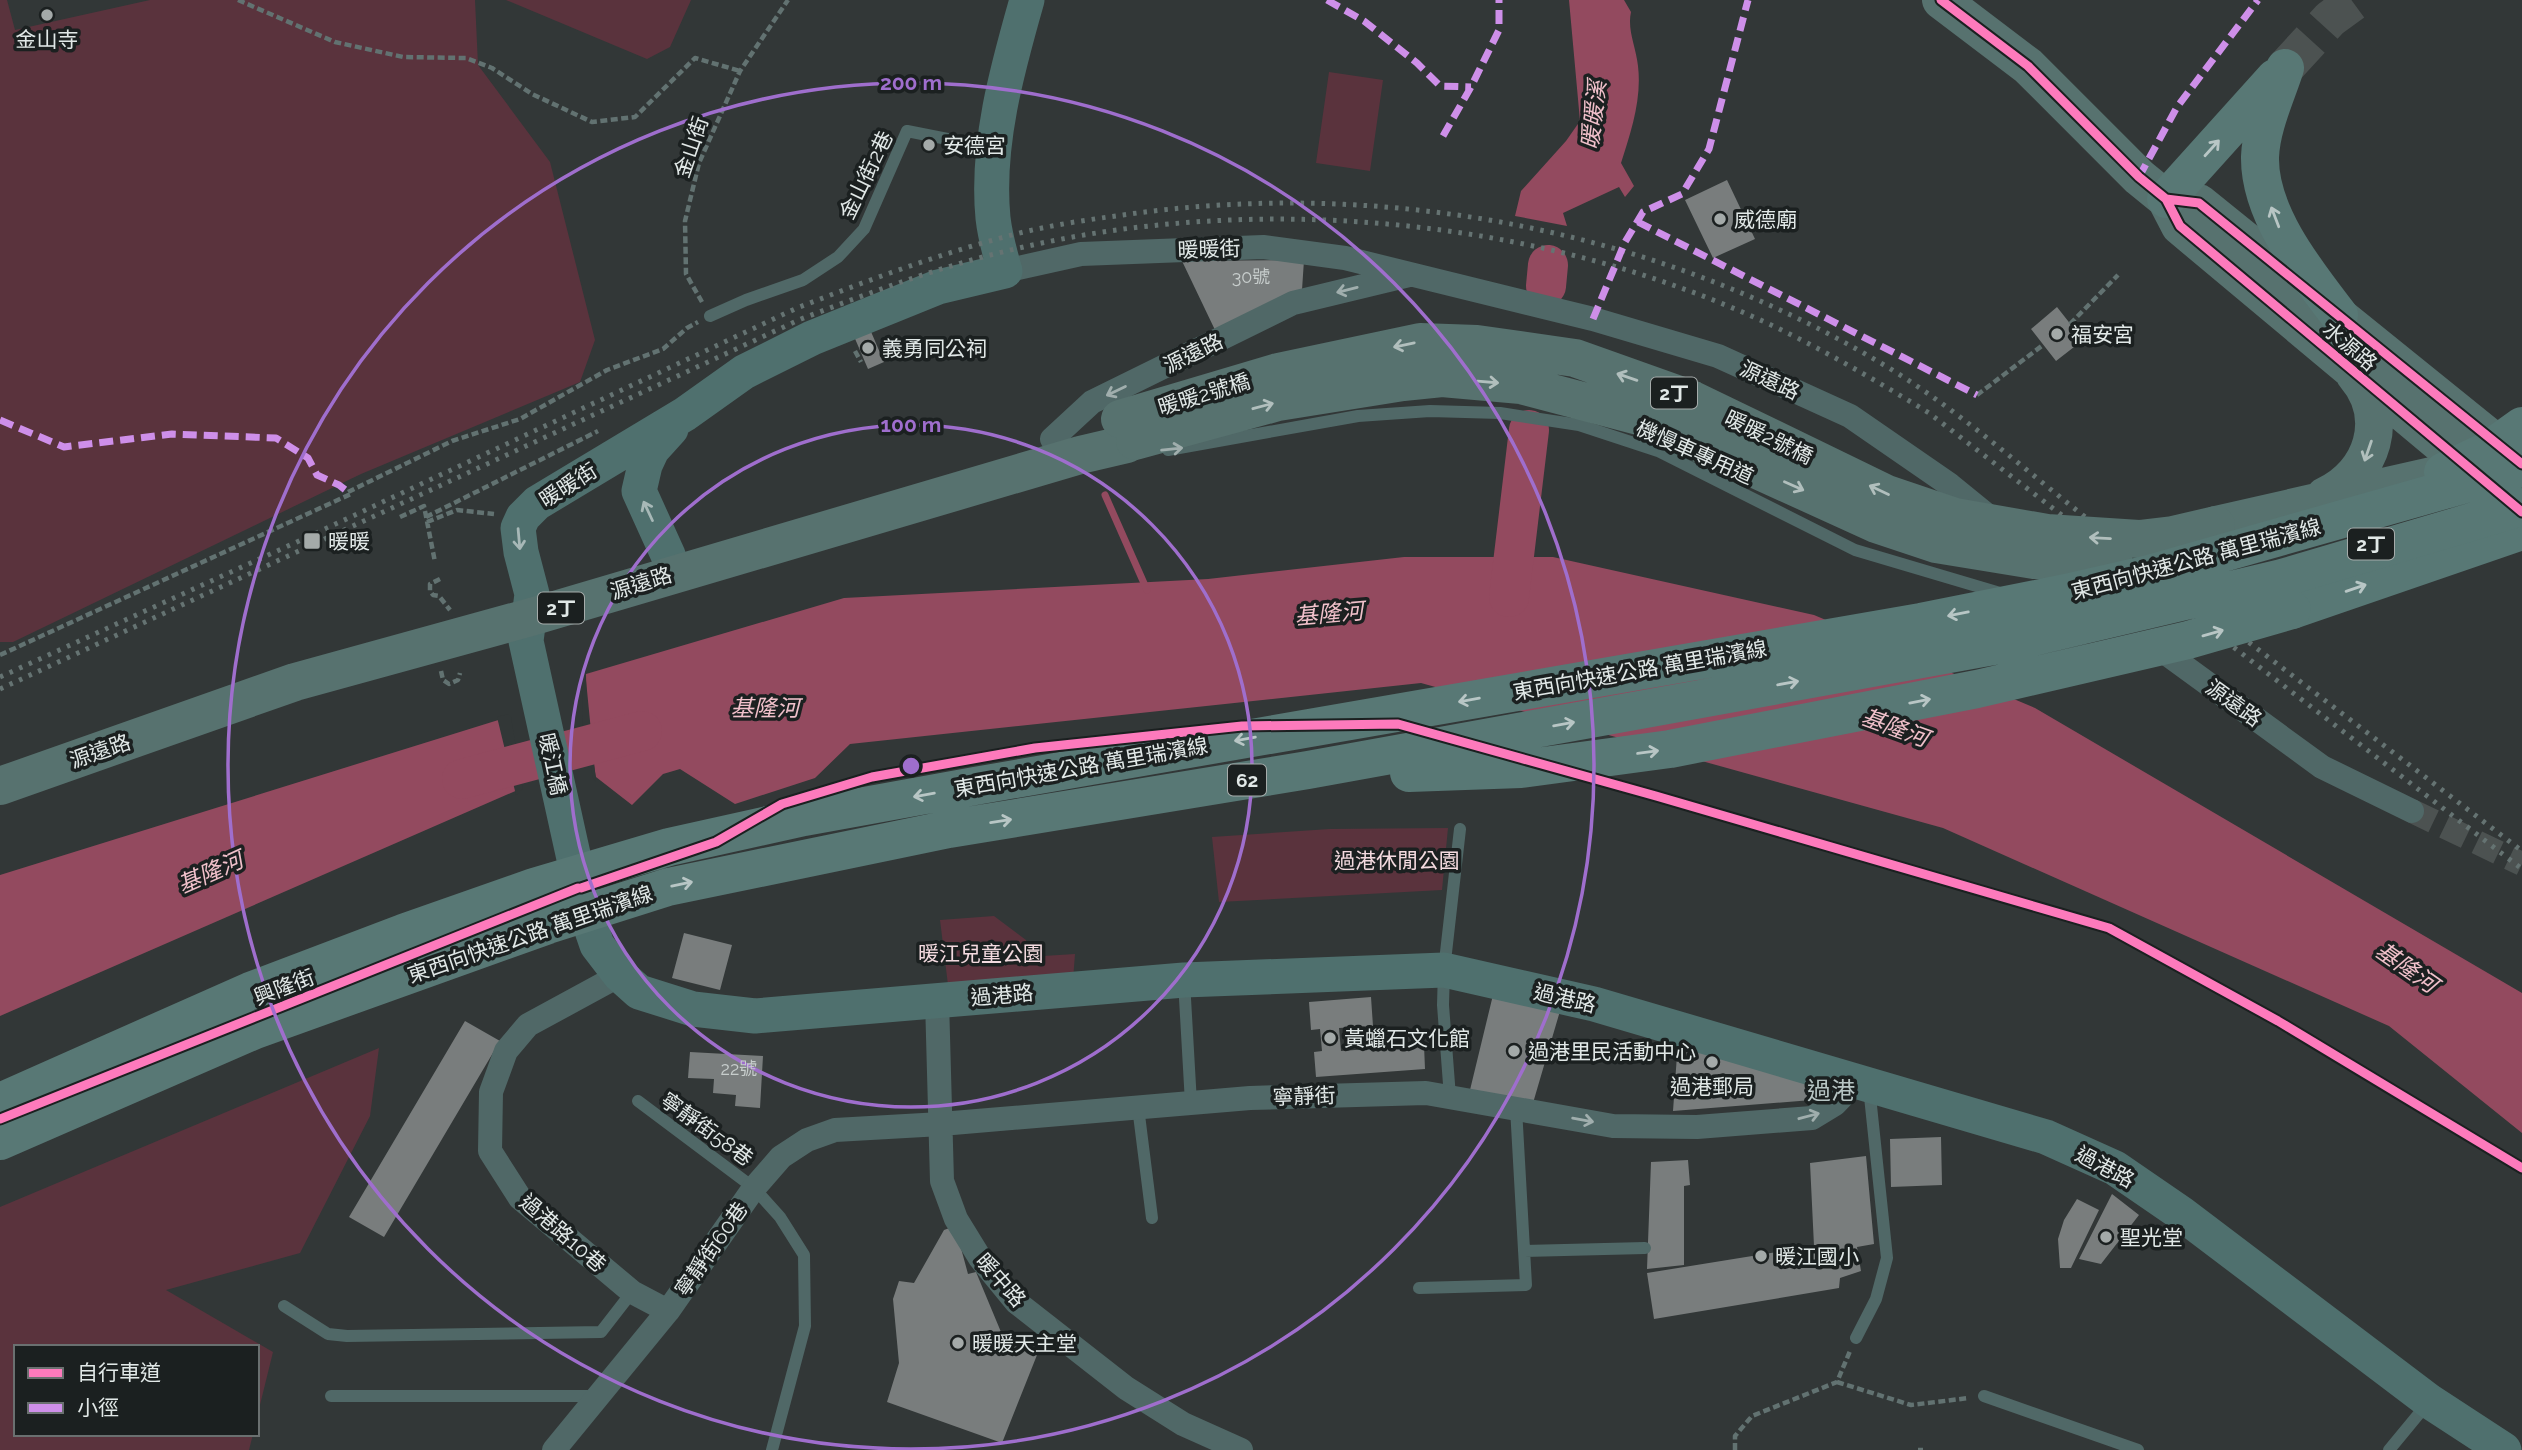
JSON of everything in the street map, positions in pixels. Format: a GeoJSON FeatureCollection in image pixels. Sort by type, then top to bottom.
{"type":"FeatureCollection","features":[{"type":"Feature","properties":{"kind":"highway"},"geometry":{"type":"LineString","coordinates":[[2166,198],[2285,68],[2264,133],[2260,158],[2263,180],[2280,230],[2339,316]]}},
{"type":"Feature","properties":{"kind":"highway","name":"東西向快速公路 萬里瑞濱線"},"geometry":{"type":"LineString","coordinates":[[0,1102],[250,991],[534,887],[669,847],[804,817],[1934,619],[2066,593],[2520,451]]}},
{"type":"Feature","properties":{"kind":"highway","name":"東西向快速公路 萬里瑞濱線"},"geometry":{"type":"LineString","coordinates":[[0,1141],[255,1030],[548,925],[668,887],[948,829],[1308,770],[1999,645],[2282,578],[2522,510]]}},
{"type":"Feature","properties":{"kind":"highway"},"geometry":{"type":"LineString","coordinates":[[1308,770],[1409,773],[1521,769],[1670,749],[1977,689],[2188,640],[2292,610],[2522,529]]}},
{"type":"Feature","properties":{"kind":"main road","name":"水源路"},"geometry":{"type":"LineString","coordinates":[[1941,0],[2028,66],[2139,177],[2166,198],[2180,226],[2522,510]]}},
{"type":"Feature","properties":{"kind":"main road","name":"水源路"},"geometry":{"type":"LineString","coordinates":[[2166,198],[2199,202],[2339,316],[2520,451]]}},
{"type":"Feature","properties":{"kind":"main road"},"geometry":{"type":"LineString","coordinates":[[2297,507],[2329,495],[2346,484],[2360,471],[2368,456],[2374,419],[2370,398],[2348,366]]}},
{"type":"Feature","properties":{"kind":"main road","name":"暖暖2號橋"},"geometry":{"type":"LineString","coordinates":[[1123,431],[1403,382],[1442,378],[1521,385],[1639,416],[1876,524],[1936,544],[2034,560],[2124,564],[2212,547]]}},
{"type":"Feature","properties":{"kind":"main road","name":"源遠路"},"geometry":{"type":"LineString","coordinates":[[0,786],[295,682],[530,617],[671,564],[1123,431]]}},
{"type":"Feature","properties":{"kind":"main road","name":"2丁"},"geometry":{"type":"LineString","coordinates":[[2212,547],[2297,507],[2469,468],[2520,451]]}},
{"type":"Feature","properties":{"kind":"main road","name":"2丁"},"geometry":{"type":"LineString","coordinates":[[2212,547],[2370,545],[2522,529]]}},
{"type":"Feature","properties":{"kind":"main road","name":"源遠路"},"geometry":{"type":"LineString","coordinates":[[0,764],[290,660],[454,616],[530,617]]}},
{"type":"Feature","properties":{"kind":"street"},"geometry":{"type":"LineString","coordinates":[[1005,271],[993,216],[995,148],[1006,72],[1027,0]]}},
{"type":"Feature","properties":{"kind":"street","name":"暖暖街"},"geometry":{"type":"LineString","coordinates":[[530,617],[518,528],[523,517],[537,503],[685,414],[744,372],[812,338],[938,287],[1081,254],[1263,247],[1345,258],[1413,274]]}},
{"type":"Feature","properties":{"kind":"street","name":"源遠路"},"geometry":{"type":"LineString","coordinates":[[1066,447],[1092,402],[1293,303],[1413,274],[1592,319],[1718,356],[1850,416],[1950,485],[2113,615],[2322,767],[2412,811]]}},
{"type":"Feature","properties":{"kind":"street","name":"暖暖街"},"geometry":{"type":"LineString","coordinates":[[671,564],[639,491],[645,465],[652,450],[685,414]]}},
{"type":"Feature","properties":{"kind":"street","name":"暖江橋"},"geometry":{"type":"LineString","coordinates":[[530,617],[580,888]]}},
{"type":"Feature","properties":{"kind":"street","name":"過港路"},"geometry":{"type":"LineString","coordinates":[[580,888],[597,945],[620,975],[639,992],[693,1009],[755,1016],[1184,979],[1444,970],[1594,1004],[1863,1082],[2046,1137],[2115,1168],[2182,1214],[2429,1401],[2504,1450]]}},
{"type":"Feature","properties":{"kind":"street","name":"興隆街"},"geometry":{"type":"LineString","coordinates":[[0,1118],[580,888]]}},
{"type":"Feature","properties":{"kind":"street","name":"過港路10巷"},"geometry":{"type":"LineString","coordinates":[[620,975],[528,1025],[506,1051],[491,1093],[490,1151],[520,1199],[632,1292],[668,1311]]}},
{"type":"Feature","properties":{"kind":"street","name":"暖中路"},"geometry":{"type":"LineString","coordinates":[[937,1000],[942,1181],[956,1219],[980,1258],[1016,1302],[1126,1388],[1183,1424],[1241,1450]]}},
{"type":"Feature","properties":{"kind":"street","name":"寧靜街"},"geometry":{"type":"LineString","coordinates":[[754,1188],[781,1157],[807,1140],[835,1130],[941,1124],[1250,1098],[1426,1093],[1612,1126],[1697,1127],[1812,1118],[1863,1082]]}},
{"type":"Feature","properties":{"kind":"street","name":"寧靜街60巷"},"geometry":{"type":"LineString","coordinates":[[668,1311],[754,1188]]}},
{"type":"Feature","properties":{"kind":"street"},"geometry":{"type":"LineString","coordinates":[[554,1450],[668,1311]]}},
{"type":"Feature","properties":{"kind":"lane","name":"金山街2巷"},"geometry":{"type":"LineString","coordinates":[[710,316],[803,280],[838,257],[864,229],[907,131],[995,148]]}},
{"type":"Feature","properties":{"kind":"lane","name":"機慢車專用道"},"geometry":{"type":"LineString","coordinates":[[1066,447],[1177,449],[1358,416],[1430,411],[1500,413],[1579,425],[1658,451],[1855,550],[1997,592],[2113,615]]}},
{"type":"Feature","properties":{"kind":"lane"},"geometry":{"type":"LineString","coordinates":[[1450,1097],[1443,1005],[1444,970],[1460,829]]}},
{"type":"Feature","properties":{"kind":"lane"},"geometry":{"type":"LineString","coordinates":[[1184,979],[1191,1103]]}},
{"type":"Feature","properties":{"kind":"lane"},"geometry":{"type":"LineString","coordinates":[[1856,1338],[1876,1298],[1887,1258],[1863,1082]]}},
{"type":"Feature","properties":{"kind":"lane","name":"寧靜街58巷"},"geometry":{"type":"LineString","coordinates":[[638,1101],[754,1188],[780,1216],[804,1255],[805,1326],[772,1450]]}},
{"type":"Feature","properties":{"kind":"lane"},"geometry":{"type":"LineString","coordinates":[[1138,1107],[1152,1218]]}},
{"type":"Feature","properties":{"kind":"lane"},"geometry":{"type":"LineString","coordinates":[[1419,1288],[1526,1285],[1516,1108]]}},
{"type":"Feature","properties":{"kind":"lane"},"geometry":{"type":"LineString","coordinates":[[1524,1251],[1645,1248]]}},
{"type":"Feature","properties":{"kind":"lane"},"geometry":{"type":"LineString","coordinates":[[284,1306],[328,1334],[347,1336],[601,1332],[632,1292]]}},
{"type":"Feature","properties":{"kind":"lane"},"geometry":{"type":"LineString","coordinates":[[331,1396],[600,1396]]}},
{"type":"Feature","properties":{"kind":"lane"},"geometry":{"type":"LineString","coordinates":[[1984,1396],[2138,1450]]}},
{"type":"Feature","properties":{"kind":"lane"},"geometry":{"type":"LineString","coordinates":[[2389,1450],[2429,1401]]}},
{"type":"Feature","properties":{"kind":"path"},"geometry":{"type":"LineString","coordinates":[[238,0],[335,42],[403,57],[466,58],[492,68],[532,94],[592,122],[635,117],[695,58],[740,71]]}},
{"type":"Feature","properties":{"kind":"path"},"geometry":{"type":"LineString","coordinates":[[2070,324],[2118,275]]}},
{"type":"Feature","properties":{"kind":"path"},"geometry":{"type":"LineString","coordinates":[[348,492],[452,441],[520,419],[607,370],[663,349],[687,328],[710,316]]}},
{"type":"Feature","properties":{"kind":"path"},"geometry":{"type":"LineString","coordinates":[[1977,395],[2043,345]]}},
{"type":"Feature","properties":{"kind":"path"},"geometry":{"type":"LineString","coordinates":[[427,519],[607,426]]}},
{"type":"Feature","properties":{"kind":"path"},"geometry":{"type":"LineString","coordinates":[[0,655],[367,486],[380,477]]}},
{"type":"Feature","properties":{"kind":"path"},"geometry":{"type":"LineString","coordinates":[[400,517],[424,506],[436,562]]}},
{"type":"Feature","properties":{"kind":"path"},"geometry":{"type":"LineString","coordinates":[[427,519],[457,510],[523,517]]}},
{"type":"Feature","properties":{"kind":"path"},"geometry":{"type":"LineString","coordinates":[[440,579],[430,584],[430,591],[439,596],[454,616]]}},
{"type":"Feature","properties":{"kind":"path"},"geometry":{"type":"LineString","coordinates":[[446,665],[440,673],[446,682],[456,682],[460,673]]}},
{"type":"Feature","properties":{"kind":"path"},"geometry":{"type":"LineString","coordinates":[[1836,1382],[1856,1338]]}},
{"type":"Feature","properties":{"kind":"path"},"geometry":{"type":"LineString","coordinates":[[1735,1450],[1735,1436],[1752,1416],[1836,1382],[1911,1405],[1984,1396]]}},
{"type":"Feature","properties":{"kind":"green space"},"geometry":{"type":"Polygon","coordinates":[[[0,0],[7,0],[15,30],[150,0],[475,0],[478,65],[550,162],[595,340],[580,382],[361,474],[13,642],[0,642],[0,0]]]}},
{"type":"Feature","properties":{"kind":"green space"},"geometry":{"type":"Polygon","coordinates":[[[506,0],[691,0],[670,47],[647,59],[506,0]]]}},
{"type":"Feature","properties":{"kind":"green space"},"geometry":{"type":"Polygon","coordinates":[[[1329,72],[1383,80],[1370,171],[1316,163],[1329,72]]]}},
{"type":"Feature","properties":{"kind":"green space","name":"過港休閒公園"},"geometry":{"type":"Polygon","coordinates":[[[1448,828],[1442,890],[1219,902],[1212,837],[1330,829],[1448,828]]]}},
{"type":"Feature","properties":{"kind":"green space","name":"暖江兒童公園"},"geometry":{"type":"Polygon","coordinates":[[[994,916],[1026,940],[1027,957],[1075,954],[1073,980],[949,993],[940,920],[994,916]]]}},
{"type":"Feature","properties":{"kind":"green space"},"geometry":{"type":"Polygon","coordinates":[[[379,1048],[370,1116],[300,1253],[166,1290],[273,1352],[259,1409],[259,1345],[14,1345],[14,1436],[252,1436],[249,1450],[0,1450],[0,1207],[379,1048]]]}},
{"type":"Feature","properties":{"kind":"water"},"geometry":{"type":"Polygon","coordinates":[[[1569,0],[1624,0],[1631,12],[1630,25],[1639,78],[1635,115],[1621,163],[1634,186],[1625,197],[1619,187],[1563,213],[1567,226],[1515,216],[1521,191],[1566,141],[1580,121],[1569,0]]]}},
{"type":"Feature","properties":{"kind":"water"},"geometry":{"type":"Polygon","coordinates":[[[1404,557],[1553,557],[1814,615],[2035,708],[2522,993],[2522,1133],[2389,1026],[1943,828],[1421,683],[850,744],[815,778],[735,804],[680,769],[663,774],[632,805],[596,777],[587,725],[586,674],[844,598],[1208,579],[1404,557]]]}},
{"type":"Feature","properties":{"kind":"water"},"geometry":{"type":"Polygon","coordinates":[[[508,717],[520,789],[0,1016],[0,875],[508,717]]]}},
{"type":"Feature","properties":{"kind":"pier"},"geometry":{"type":"Polygon","coordinates":[[[585,670],[596,782],[583,726],[582,673],[585,670]]]}},
{"type":"Feature","properties":{"kind":"pier"},"geometry":{"type":"Polygon","coordinates":[[[508,714],[511,717],[523,789],[516,795],[497,717],[508,714]]]}},
{"type":"Feature","properties":{"kind":"building","name":"威德廟"},"geometry":{"type":"Polygon","coordinates":[[[1727,180],[1755,239],[1713,258],[1685,200],[1727,180]]]}},
{"type":"Feature","properties":{"kind":"building"},"geometry":{"type":"Polygon","coordinates":[[[1304,260],[1302,290],[1215,330],[1182,261],[1304,260]]]}},
{"type":"Feature","properties":{"kind":"building","name":"福安宮"},"geometry":{"type":"Polygon","coordinates":[[[2057,307],[2083,340],[2056,361],[2031,329],[2057,307]]]}},
{"type":"Feature","properties":{"kind":"building","name":"義勇同公祠"},"geometry":{"type":"Polygon","coordinates":[[[869,327],[884,362],[868,369],[853,334],[869,327]]]}},
{"type":"Feature","properties":{"kind":"building"},"geometry":{"type":"Polygon","coordinates":[[[684,933],[732,945],[720,990],[672,978],[684,933]]]}},
{"type":"Feature","properties":{"kind":"building","name":"過港里民活動中心"},"geometry":{"type":"Polygon","coordinates":[[[1493,995],[1560,1011],[1533,1103],[1470,1090],[1493,995]]]}},
{"type":"Feature","properties":{"kind":"building","name":"黃蠟石文化館"},"geometry":{"type":"Polygon","coordinates":[[[1371,997],[1373,1026],[1339,1028],[1341,1051],[1424,1045],[1425,1069],[1316,1077],[1314,1052],[1322,1051],[1320,1029],[1311,1030],[1309,1002],[1371,997]]]}},
{"type":"Feature","properties":{"kind":"building"},"geometry":{"type":"Polygon","coordinates":[[[465,1021],[500,1041],[384,1237],[349,1217],[465,1021]]]}},
{"type":"Feature","properties":{"kind":"building","name":"過港郵局"},"geometry":{"type":"Polygon","coordinates":[[[1678,1041],[1816,1084],[1812,1100],[1673,1111],[1678,1041]]]}},
{"type":"Feature","properties":{"kind":"building"},"geometry":{"type":"Polygon","coordinates":[[[690,1052],[763,1056],[760,1108],[735,1106],[736,1095],[713,1093],[714,1079],[688,1078],[690,1052]]]}},
{"type":"Feature","properties":{"kind":"building"},"geometry":{"type":"Polygon","coordinates":[[[1941,1137],[1942,1185],[1891,1187],[1890,1139],[1941,1137]]]}},
{"type":"Feature","properties":{"kind":"building"},"geometry":{"type":"Polygon","coordinates":[[[1866,1156],[1874,1244],[1857,1247],[1861,1271],[1840,1278],[1839,1288],[1654,1319],[1647,1273],[1814,1246],[1810,1163],[1866,1156]]]}},
{"type":"Feature","properties":{"kind":"building"},"geometry":{"type":"Polygon","coordinates":[[[1688,1160],[1690,1185],[1684,1186],[1684,1265],[1647,1269],[1651,1162],[1688,1160]]]}},
{"type":"Feature","properties":{"kind":"building","name":"聖光堂"},"geometry":{"type":"Polygon","coordinates":[[[2112,1194],[2139,1215],[2101,1264],[2079,1259],[2112,1194]]]}},
{"type":"Feature","properties":{"kind":"building"},"geometry":{"type":"Polygon","coordinates":[[[2077,1199],[2099,1210],[2071,1268],[2060,1268],[2058,1239],[2064,1220],[2077,1199]]]}},
{"type":"Feature","properties":{"kind":"building","name":"暖暖天主堂"},"geometry":{"type":"Polygon","coordinates":[[[955,1226],[968,1274],[976,1272],[1001,1332],[1037,1355],[1002,1443],[887,1402],[899,1363],[893,1299],[899,1281],[914,1283],[944,1230],[955,1226]]]}},
{"type":"Feature","properties":{"kind":"waterway","name":"暖暖溪"},"geometry":{"type":"LineString","coordinates":[[1546,286],[1548,265]]}},
{"type":"Feature","properties":{"kind":"waterway","name":"暖暖溪"},"geometry":{"type":"LineString","coordinates":[[1509,597],[1529,430]]}},
{"type":"Feature","properties":{"kind":"waterway"},"geometry":{"type":"LineString","coordinates":[[1105,495],[1147,590]]}},
{"type":"Feature","properties":{"kind":"waterway","name":"基隆河"},"geometry":{"type":"LineString","coordinates":[[462,779],[642,731]]}},
{"type":"Feature","properties":{"kind":"tunnel"},"geometry":{"type":"LineString","coordinates":[[2285,68],[2330,19],[2356,0]]}},
{"type":"Feature","properties":{"kind":"tunnel"},"geometry":{"type":"LineString","coordinates":[[2412,811],[2522,864]]}},
{"type":"Feature","properties":{"kind":"railway"},"geometry":{"type":"LineString","coordinates":[[0,677],[310,536],[797,308],[875,278],[981,243],[1065,224],[1222,205],[1321,203],[1420,210],[1519,226],[1616,249],[1710,281],[1802,320],[1889,368],[1943,405],[2522,851]]}},
{"type":"Feature","properties":{"kind":"railway"},"geometry":{"type":"LineString","coordinates":[[0,689],[801,319],[906,280],[1015,249],[1108,231],[1204,221],[1301,219],[1398,225],[1495,238],[1589,259],[1681,288],[1769,324],[1870,378],[1929,413],[2522,869]]}},
{"type":"Feature","properties":{"kind":"marked path"},"geometry":{"type":"LineString","coordinates":[[1327,0],[1364,21],[1417,63],[1440,86],[1471,87]]}},
{"type":"Feature","properties":{"kind":"marked path"},"geometry":{"type":"LineString","coordinates":[[1443,136],[1499,30],[1499,0]]}},
{"type":"Feature","properties":{"kind":"marked path"},"geometry":{"type":"LineString","coordinates":[[1593,319],[1625,242],[1643,212],[1682,194],[1709,149],[1748,0]]}},
{"type":"Feature","properties":{"kind":"marked path"},"geometry":{"type":"LineString","coordinates":[[2139,177],[2177,107],[2258,0]]}},
{"type":"Feature","properties":{"kind":"marked path"},"geometry":{"type":"LineString","coordinates":[[1638,222],[1977,395]]}},
{"type":"Feature","properties":{"kind":"marked path"},"geometry":{"type":"LineString","coordinates":[[0,420],[64,447],[172,434],[276,438],[308,458],[317,475],[348,492]]}},
{"type":"Feature","properties":{"kind":"cycle path"},"geometry":{"type":"LineString","coordinates":[[1941,0],[2028,66],[2139,177],[2166,199],[2180,226],[2522,512]]}},
{"type":"Feature","properties":{"kind":"cycle path"},"geometry":{"type":"LineString","coordinates":[[2166,199],[2199,203],[2522,464]]}},
{"type":"Feature","properties":{"kind":"cycle path"},"geometry":{"type":"LineString","coordinates":[[581,888],[716,842],[782,804],[872,777],[1035,748],[1242,726],[1398,724],[2109,928],[2278,1021],[2522,1168]]}},
{"type":"Feature","properties":{"kind":"cycle path"},"geometry":{"type":"LineString","coordinates":[[0,1119],[578,888]]}},
{"type":"Feature","properties":{"kind":"place","name":"金山寺"},"geometry":{"type":"Point","coordinates":[47,15]}},
{"type":"Feature","properties":{"kind":"place","name":"安德宮"},"geometry":{"type":"Point","coordinates":[929,145]}},
{"type":"Feature","properties":{"kind":"place","name":"威德廟"},"geometry":{"type":"Point","coordinates":[1720,219]}},
{"type":"Feature","properties":{"kind":"place","name":"福安宮"},"geometry":{"type":"Point","coordinates":[2057,334]}},
{"type":"Feature","properties":{"kind":"place","name":"義勇同公祠"},"geometry":{"type":"Point","coordinates":[868,348]}},
{"type":"Feature","properties":{"kind":"place","name":"暖暖"},"geometry":{"type":"Point","coordinates":[312,541]}},
{"type":"Feature","properties":{"kind":"place","name":"黃蠟石文化館"},"geometry":{"type":"Point","coordinates":[1330,1038]}},
{"type":"Feature","properties":{"kind":"place","name":"過港里民活動中心"},"geometry":{"type":"Point","coordinates":[1514,1051]}},
{"type":"Feature","properties":{"kind":"place","name":"過港郵局"},"geometry":{"type":"Point","coordinates":[1712,1062]}},
{"type":"Feature","properties":{"kind":"place","name":"聖光堂"},"geometry":{"type":"Point","coordinates":[2106,1237]}},
{"type":"Feature","properties":{"kind":"place","name":"暖江國小"},"geometry":{"type":"Point","coordinates":[1761,1256]}},
{"type":"Feature","properties":{"kind":"place","name":"暖暖天主堂"},"geometry":{"type":"Point","coordinates":[958,1343]}},
{"type":"Feature","properties":{"kind":"district","name":"過港"},"geometry":{"type":"Point","coordinates":[1831,1090]}}]}
